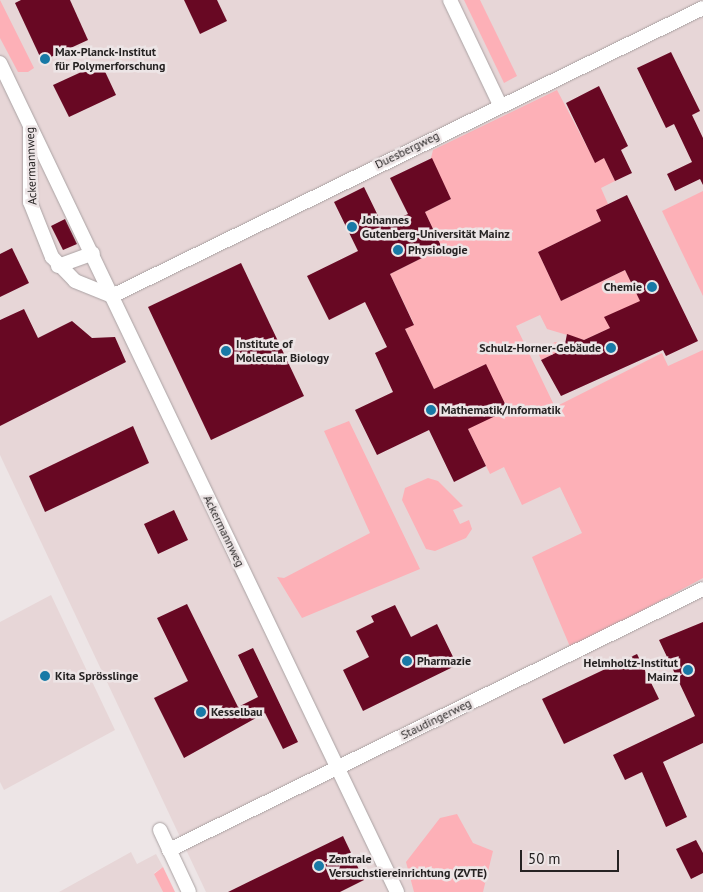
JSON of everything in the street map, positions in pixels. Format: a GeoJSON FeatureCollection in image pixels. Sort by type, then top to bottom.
{"type":"FeatureCollection","features":[{"type":"Feature","properties":{"kind":"street"},"geometry":{"type":"LineString","coordinates":[[450,0],[500,105]]}},
{"type":"Feature","properties":{"kind":"street","name":"Duesbergweg"},"geometry":{"type":"LineString","coordinates":[[112,296],[500,105],[703,8]]}},
{"type":"Feature","properties":{"kind":"street","name":"Ackermannweg"},"geometry":{"type":"LineString","coordinates":[[0,63],[93,253],[397,892]]}},
{"type":"Feature","properties":{"kind":"street","name":"Ackermannweg"},"geometry":{"type":"LineString","coordinates":[[29,120],[31,209],[58,266],[87,288],[112,296]]}},
{"type":"Feature","properties":{"kind":"street"},"geometry":{"type":"LineString","coordinates":[[58,266],[93,253]]}},
{"type":"Feature","properties":{"kind":"street","name":"Staudingerweg"},"geometry":{"type":"LineString","coordinates":[[169,850],[703,589]]}},
{"type":"Feature","properties":{"kind":"street"},"geometry":{"type":"LineString","coordinates":[[160,830],[189,892]]}},
{"type":"Feature","properties":{"kind":"shaded area","name":"Johannes Gutenberg-Universität Mainz"},"geometry":{"type":"Polygon","coordinates":[[[0,0],[703,0],[703,892],[206,892],[0,455],[0,0]]]}},
{"type":"Feature","properties":{"kind":"shaded area"},"geometry":{"type":"Polygon","coordinates":[[[0,0],[34,68],[28,72],[18,72],[0,38],[0,0]]]}},
{"type":"Feature","properties":{"kind":"shaded area"},"geometry":{"type":"Polygon","coordinates":[[[464,0],[480,0],[517,76],[504,83],[464,0]]]}},
{"type":"Feature","properties":{"kind":"shaded area"},"geometry":{"type":"Polygon","coordinates":[[[557,90],[595,162],[604,158],[615,181],[601,188],[608,204],[596,210],[601,221],[538,252],[561,301],[625,270],[641,302],[605,317],[610,328],[584,340],[547,329],[540,315],[516,326],[555,407],[662,353],[668,366],[703,350],[703,578],[571,649],[532,557],[582,533],[560,487],[522,505],[504,467],[490,474],[468,429],[486,364],[434,389],[405,329],[414,324],[390,274],[442,248],[425,212],[451,199],[431,158],[433,150],[557,90]]]}},
{"type":"Feature","properties":{"kind":"shaded area"},"geometry":{"type":"Polygon","coordinates":[[[703,191],[703,296],[662,211],[703,191]]]}},
{"type":"Feature","properties":{"kind":"shaded area"},"geometry":{"type":"Polygon","coordinates":[[[555,342],[564,343],[564,349],[541,360],[538,352],[555,342]]]}},
{"type":"Feature","properties":{"kind":"shaded area"},"geometry":{"type":"Polygon","coordinates":[[[349,421],[420,569],[302,618],[277,577],[284,578],[370,533],[324,431],[349,421]]]}},
{"type":"Feature","properties":{"kind":"shaded area"},"geometry":{"type":"Polygon","coordinates":[[[428,478],[438,481],[463,506],[453,510],[460,524],[469,520],[472,529],[466,538],[435,551],[426,549],[402,500],[405,488],[428,478]]]}},
{"type":"Feature","properties":{"kind":"shaded area","name":"Kita Sprösslinge"},"geometry":{"type":"Polygon","coordinates":[[[51,595],[115,730],[4,790],[0,782],[0,622],[51,595]]]}},
{"type":"Feature","properties":{"kind":"shaded area"},"geometry":{"type":"Polygon","coordinates":[[[457,814],[473,843],[493,851],[483,892],[414,892],[406,862],[440,818],[457,814]]]}},
{"type":"Feature","properties":{"kind":"shaded area"},"geometry":{"type":"Polygon","coordinates":[[[131,852],[137,864],[156,854],[163,867],[154,873],[163,892],[59,892],[131,852]]]}},
{"type":"Feature","properties":{"kind":"shaded area"},"geometry":{"type":"Polygon","coordinates":[[[163,867],[175,892],[163,892],[154,874],[163,867]]]}},
{"type":"Feature","properties":{"kind":"building"},"geometry":{"type":"Polygon","coordinates":[[[21,0],[70,0],[88,40],[42,61],[15,3],[21,0]]]}},
{"type":"Feature","properties":{"kind":"building","name":"Max-Planck-Institut für Polymerforschung"},"geometry":{"type":"Polygon","coordinates":[[[184,0],[217,0],[227,21],[200,34],[184,0]]]}},
{"type":"Feature","properties":{"kind":"building"},"geometry":{"type":"Polygon","coordinates":[[[671,52],[700,111],[692,115],[703,138],[703,185],[700,179],[675,191],[667,174],[692,162],[674,124],[666,128],[637,68],[671,52]]]}},
{"type":"Feature","properties":{"kind":"building"},"geometry":{"type":"Polygon","coordinates":[[[101,63],[116,95],[69,117],[53,85],[101,63]]]}},
{"type":"Feature","properties":{"kind":"building"},"geometry":{"type":"Polygon","coordinates":[[[599,86],[628,146],[621,150],[632,173],[615,181],[604,158],[595,163],[566,103],[599,86]]]}},
{"type":"Feature","properties":{"kind":"building"},"geometry":{"type":"Polygon","coordinates":[[[432,158],[451,199],[425,212],[442,248],[390,274],[414,325],[405,329],[434,389],[486,364],[508,410],[468,429],[486,466],[454,482],[429,430],[377,455],[355,410],[393,392],[375,353],[387,347],[365,302],[329,320],[307,276],[358,251],[334,202],[364,187],[383,226],[408,214],[390,178],[432,158]]]}},
{"type":"Feature","properties":{"kind":"building","name":"Chemie"},"geometry":{"type":"Polygon","coordinates":[[[627,195],[698,341],[666,356],[663,350],[561,396],[541,360],[564,349],[567,334],[584,340],[610,328],[604,317],[640,301],[625,270],[561,301],[538,252],[601,221],[596,210],[627,195]]]}},
{"type":"Feature","properties":{"kind":"building"},"geometry":{"type":"Polygon","coordinates":[[[65,219],[77,244],[63,250],[51,226],[65,219]]]}},
{"type":"Feature","properties":{"kind":"building"},"geometry":{"type":"Polygon","coordinates":[[[12,248],[29,283],[0,297],[0,254],[12,248]]]}},
{"type":"Feature","properties":{"kind":"building","name":"Institute of Molecular Biology"},"geometry":{"type":"Polygon","coordinates":[[[241,263],[304,396],[211,440],[148,307],[241,263]]]}},
{"type":"Feature","properties":{"kind":"building"},"geometry":{"type":"Polygon","coordinates":[[[24,309],[38,338],[72,321],[92,338],[115,337],[126,362],[0,426],[0,320],[24,309]]]}},
{"type":"Feature","properties":{"kind":"building"},"geometry":{"type":"Polygon","coordinates":[[[133,426],[149,463],[45,512],[29,476],[133,426]]]}},
{"type":"Feature","properties":{"kind":"building"},"geometry":{"type":"Polygon","coordinates":[[[174,510],[188,540],[158,554],[144,524],[174,510]]]}},
{"type":"Feature","properties":{"kind":"building"},"geometry":{"type":"Polygon","coordinates":[[[187,604],[238,707],[258,697],[238,655],[253,648],[298,742],[283,749],[265,713],[184,758],[154,698],[188,681],[157,618],[187,604]]]}},
{"type":"Feature","properties":{"kind":"building","name":"Pharmazie"},"geometry":{"type":"Polygon","coordinates":[[[395,605],[411,637],[437,624],[457,665],[363,711],[343,670],[369,657],[356,631],[374,622],[371,616],[395,605]]]}},
{"type":"Feature","properties":{"kind":"building"},"geometry":{"type":"Polygon","coordinates":[[[703,622],[703,743],[663,762],[687,817],[666,827],[642,772],[625,780],[613,755],[695,716],[659,640],[703,622]]]}},
{"type":"Feature","properties":{"kind":"building"},"geometry":{"type":"Polygon","coordinates":[[[637,654],[659,699],[564,744],[542,699],[637,654]]]}},
{"type":"Feature","properties":{"kind":"building","name":"Zentrale Versuchstiereinrichtung (ZVTE)"},"geometry":{"type":"Polygon","coordinates":[[[343,836],[364,880],[340,892],[228,892],[343,836]]]}},
{"type":"Feature","properties":{"kind":"building"},"geometry":{"type":"Polygon","coordinates":[[[696,840],[703,853],[703,873],[691,879],[676,849],[696,840]]]}},
{"type":"Feature","properties":{"kind":"place","name":"Max-Planck-Institut für Polymerforschung"},"geometry":{"type":"Point","coordinates":[45,59]}},
{"type":"Feature","properties":{"kind":"place","name":"Johannes Gutenberg-Universität Mainz"},"geometry":{"type":"Point","coordinates":[352,227]}},
{"type":"Feature","properties":{"kind":"place","name":"Physiologie"},"geometry":{"type":"Point","coordinates":[398,250]}},
{"type":"Feature","properties":{"kind":"place","name":"Chemie"},"geometry":{"type":"Point","coordinates":[652,287]}},
{"type":"Feature","properties":{"kind":"place","name":"Schulz-Horner-Gebäude"},"geometry":{"type":"Point","coordinates":[611,348]}},
{"type":"Feature","properties":{"kind":"place","name":"Institute of Molecular Biology"},"geometry":{"type":"Point","coordinates":[226,351]}},
{"type":"Feature","properties":{"kind":"place","name":"Mathematik/Informatik"},"geometry":{"type":"Point","coordinates":[431,410]}},
{"type":"Feature","properties":{"kind":"place","name":"Pharmazie"},"geometry":{"type":"Point","coordinates":[407,661]}},
{"type":"Feature","properties":{"kind":"place","name":"Helmholtz-Institut Mainz"},"geometry":{"type":"Point","coordinates":[688,670]}},
{"type":"Feature","properties":{"kind":"place","name":"Kita Sprösslinge"},"geometry":{"type":"Point","coordinates":[45,676]}},
{"type":"Feature","properties":{"kind":"place","name":"Kesselbau"},"geometry":{"type":"Point","coordinates":[201,712]}},
{"type":"Feature","properties":{"kind":"place","name":"Zentrale Versuchstiereinrichtung (ZVTE)"},"geometry":{"type":"Point","coordinates":[319,866]}}]}
